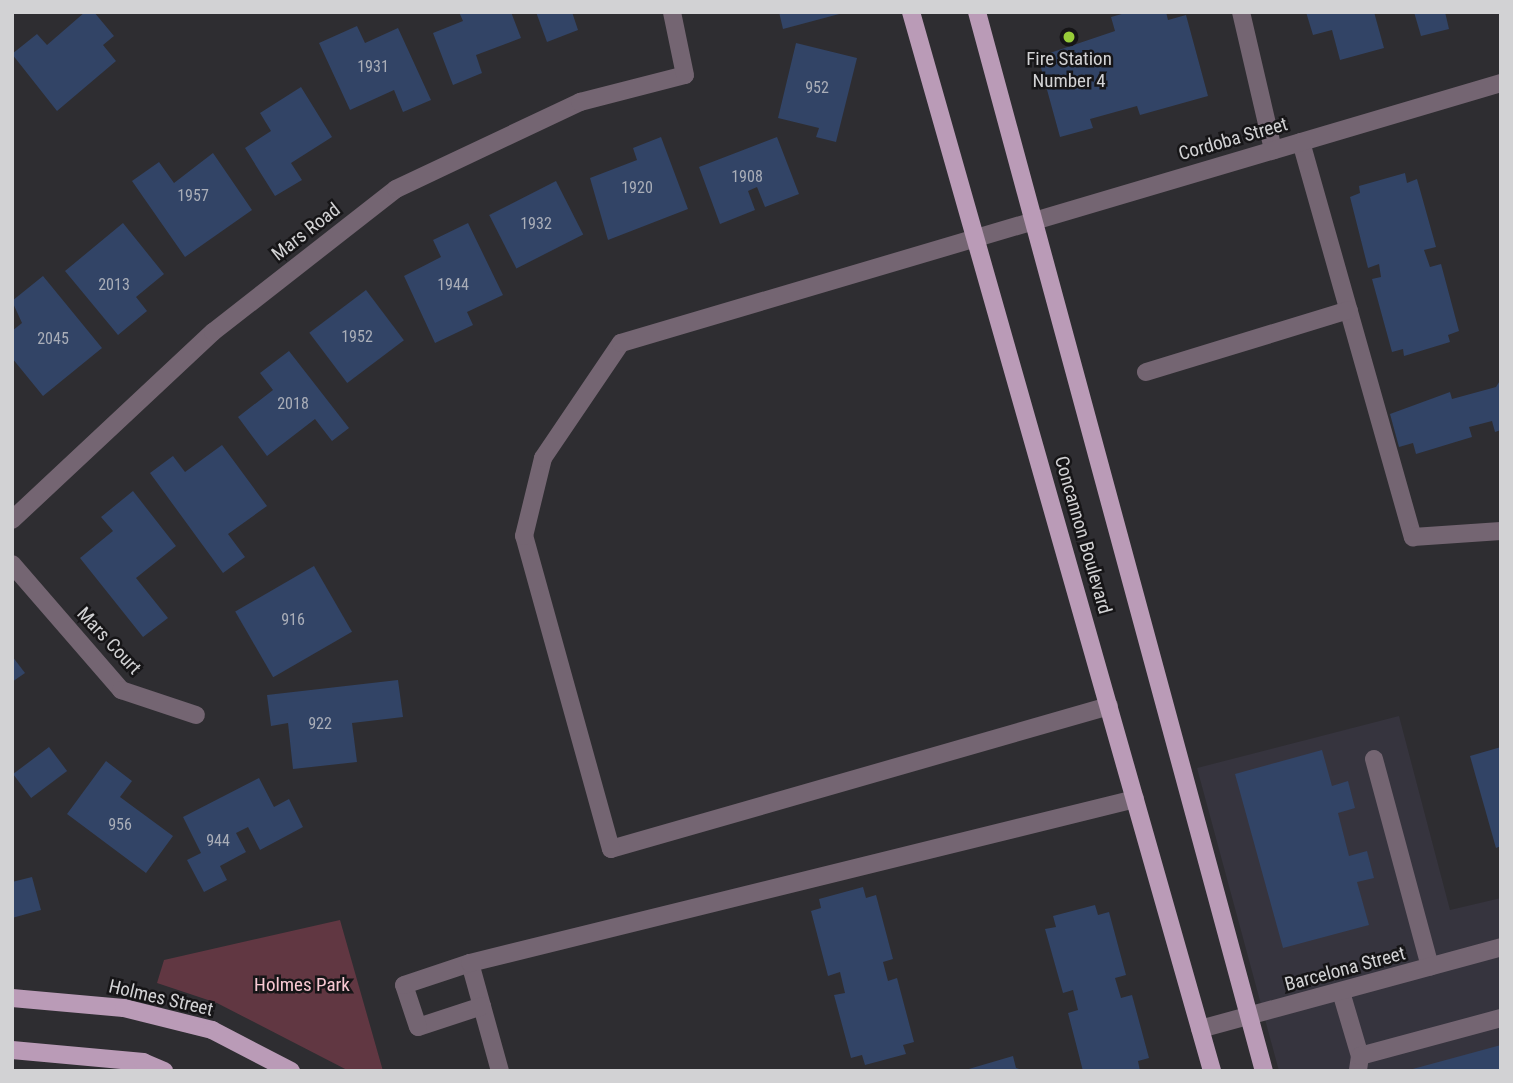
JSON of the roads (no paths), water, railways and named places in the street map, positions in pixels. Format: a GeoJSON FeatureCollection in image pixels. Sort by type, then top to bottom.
{"type":"FeatureCollection","features":[{"type":"Feature","properties":{"kind":"main road","name":"Concannon Boulevard"},"geometry":{"type":"LineString","coordinates":[[911,12],[976,233],[1212,1071]]}},
{"type":"Feature","properties":{"kind":"main road","name":"Concannon Boulevard"},"geometry":{"type":"LineString","coordinates":[[977,12],[1036,216],[1264,1071]]}},
{"type":"Feature","properties":{"kind":"main road","name":"Holmes Street"},"geometry":{"type":"LineString","coordinates":[[12,998],[124,1008],[212,1030],[291,1071]]}},
{"type":"Feature","properties":{"kind":"main road"},"geometry":{"type":"LineString","coordinates":[[12,1051],[143,1062],[164,1071]]}},
{"type":"Feature","properties":{"kind":"street","name":"Mars Road"},"geometry":{"type":"LineString","coordinates":[[12,520],[213,332],[396,189],[580,102],[685,75],[672,12]]}},
{"type":"Feature","properties":{"kind":"street"},"geometry":{"type":"LineString","coordinates":[[1241,12],[1273,150]]}},
{"type":"Feature","properties":{"kind":"street","name":"Cordoba Street"},"geometry":{"type":"LineString","coordinates":[[1109,706],[611,849],[524,536],[543,458],[621,343],[976,233],[1501,83]]}},
{"type":"Feature","properties":{"kind":"street"},"geometry":{"type":"LineString","coordinates":[[1301,142],[1413,537],[1501,531]]}},
{"type":"Feature","properties":{"kind":"street"},"geometry":{"type":"LineString","coordinates":[[1146,372],[1349,310]]}},
{"type":"Feature","properties":{"kind":"street","name":"Mars Court"},"geometry":{"type":"LineString","coordinates":[[12,564],[121,690],[196,715]]}},
{"type":"Feature","properties":{"kind":"street"},"geometry":{"type":"LineString","coordinates":[[1374,759],[1430,967]]}},
{"type":"Feature","properties":{"kind":"street"},"geometry":{"type":"LineString","coordinates":[[482,1006],[418,1027],[404,985],[470,963],[1135,799]]}},
{"type":"Feature","properties":{"kind":"street","name":"Barcelona Street"},"geometry":{"type":"LineString","coordinates":[[1200,1029],[1501,947]]}},
{"type":"Feature","properties":{"kind":"street"},"geometry":{"type":"LineString","coordinates":[[470,963],[500,1071]]}},
{"type":"Feature","properties":{"kind":"street"},"geometry":{"type":"LineString","coordinates":[[1341,992],[1359,1064],[1501,1017]]}},
{"type":"Feature","properties":{"kind":"place","name":"Fire Station Number 4"},"geometry":{"type":"Point","coordinates":[1069,37]}},
{"type":"Feature","properties":{"kind":"park label","name":"Holmes Park"},"geometry":{"type":"Point","coordinates":[302,985]}}]}
